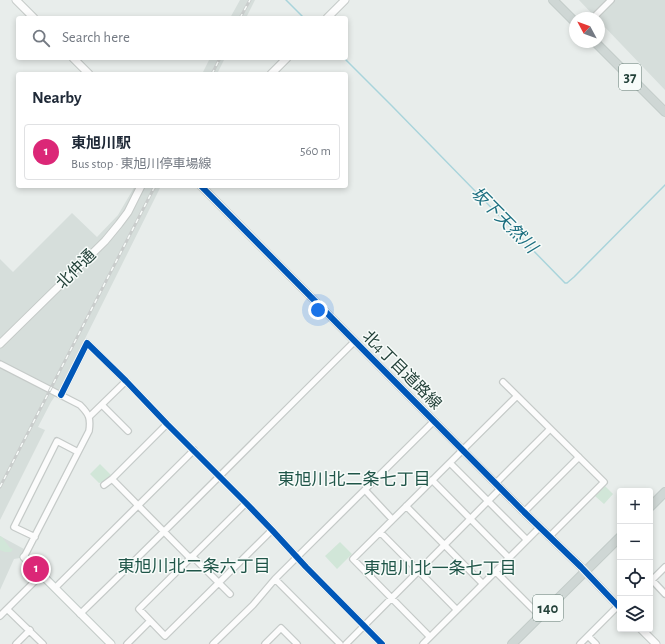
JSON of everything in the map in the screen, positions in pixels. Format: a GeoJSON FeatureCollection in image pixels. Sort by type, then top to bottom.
{"type":"FeatureCollection","features":[{"type":"Feature","properties":{"kind":"main road"},"geometry":{"type":"LineString","coordinates":[[553,0],[569,16]]}},
{"type":"Feature","properties":{"kind":"main road"},"geometry":{"type":"LineString","coordinates":[[561,0],[573,12]]}},
{"type":"Feature","properties":{"kind":"main road","name":"37"},"geometry":{"type":"LineString","coordinates":[[605,44],[665,104]]}},
{"type":"Feature","properties":{"kind":"main road","name":"37"},"geometry":{"type":"LineString","coordinates":[[601,48],[665,112]]}},
{"type":"Feature","properties":{"kind":"main road"},"geometry":{"type":"LineString","coordinates":[[653,504],[665,492]]}},
{"type":"Feature","properties":{"kind":"main road","name":"140"},"geometry":{"type":"LineString","coordinates":[[512,644],[617,540]]}},
{"type":"Feature","properties":{"kind":"street"},"geometry":{"type":"LineString","coordinates":[[16,0],[32,16]]}},
{"type":"Feature","properties":{"kind":"street"},"geometry":{"type":"LineString","coordinates":[[329,16],[345,0]]}},
{"type":"Feature","properties":{"kind":"street"},"geometry":{"type":"LineString","coordinates":[[599,12],[611,0]]}},
{"type":"Feature","properties":{"kind":"street"},"geometry":{"type":"LineString","coordinates":[[76,60],[87,72]]}},
{"type":"Feature","properties":{"kind":"street"},"geometry":{"type":"LineString","coordinates":[[273,72],[285,60]]}},
{"type":"Feature","properties":{"kind":"street","name":"北仲通"},"geometry":{"type":"LineString","coordinates":[[0,344],[104,241],[128,212],[140,188]]}},
{"type":"Feature","properties":{"kind":"street","name":"北4丁目道路線"},"geometry":{"type":"LineString","coordinates":[[203,188],[617,605]]}},
{"type":"Feature","properties":{"kind":"street"},"geometry":{"type":"LineString","coordinates":[[80,614],[355,341]]}},
{"type":"Feature","properties":{"kind":"street"},"geometry":{"type":"LineString","coordinates":[[61,395],[87,343],[246,502],[306,567],[382,644]]}},
{"type":"Feature","properties":{"kind":"street"},"geometry":{"type":"LineString","coordinates":[[0,364],[80,405],[89,417],[89,431],[24,558],[111,644]]}},
{"type":"Feature","properties":{"kind":"street"},"geometry":{"type":"LineString","coordinates":[[89,417],[126,381]]}},
{"type":"Feature","properties":{"kind":"street"},"geometry":{"type":"LineString","coordinates":[[502,382],[604,482],[549,537]]}},
{"type":"Feature","properties":{"kind":"street"},"geometry":{"type":"LineString","coordinates":[[430,637],[352,559],[517,396]]}},
{"type":"Feature","properties":{"kind":"street"},"geometry":{"type":"LineString","coordinates":[[102,405],[128,431]]}},
{"type":"Feature","properties":{"kind":"street"},"geometry":{"type":"LineString","coordinates":[[213,644],[253,605],[275,579],[434,421]]}},
{"type":"Feature","properties":{"kind":"street"},"geometry":{"type":"LineString","coordinates":[[104,485],[112,479],[167,424]]}},
{"type":"Feature","properties":{"kind":"street"},"geometry":{"type":"LineString","coordinates":[[496,483],[550,429]]}},
{"type":"Feature","properties":{"kind":"street"},"geometry":{"type":"LineString","coordinates":[[35,537],[14,527],[57,441],[78,452]]}},
{"type":"Feature","properties":{"kind":"street"},"geometry":{"type":"LineString","coordinates":[[55,588],[194,450]]}},
{"type":"Feature","properties":{"kind":"street"},"geometry":{"type":"LineString","coordinates":[[524,512],[578,457]]}},
{"type":"Feature","properties":{"kind":"street"},"geometry":{"type":"LineString","coordinates":[[450,463],[527,540]]}},
{"type":"Feature","properties":{"kind":"street"},"geometry":{"type":"LineString","coordinates":[[112,479],[164,532],[230,594]]}},
{"type":"Feature","properties":{"kind":"street"},"geometry":{"type":"LineString","coordinates":[[432,480],[509,558]]}},
{"type":"Feature","properties":{"kind":"street"},"geometry":{"type":"LineString","coordinates":[[346,644],[501,488]]}},
{"type":"Feature","properties":{"kind":"street"},"geometry":{"type":"LineString","coordinates":[[365,490],[392,519]]}},
{"type":"Feature","properties":{"kind":"street"},"geometry":{"type":"LineString","coordinates":[[246,502],[139,609],[150,621],[165,636],[272,530]]}},
{"type":"Feature","properties":{"kind":"street"},"geometry":{"type":"LineString","coordinates":[[406,506],[483,584]]}},
{"type":"Feature","properties":{"kind":"street"},"geometry":{"type":"LineString","coordinates":[[423,644],[540,527]]}},
{"type":"Feature","properties":{"kind":"street"},"geometry":{"type":"LineString","coordinates":[[380,532],[457,610]]}},
{"type":"Feature","properties":{"kind":"street"},"geometry":{"type":"LineString","coordinates":[[665,567],[652,580],[665,594]]}},
{"type":"Feature","properties":{"kind":"street"},"geometry":{"type":"LineString","coordinates":[[496,572],[540,616]]}},
{"type":"Feature","properties":{"kind":"street"},"geometry":{"type":"LineString","coordinates":[[0,616],[42,575]]}},
{"type":"Feature","properties":{"kind":"street"},"geometry":{"type":"LineString","coordinates":[[275,579],[340,644]]}},
{"type":"Feature","properties":{"kind":"street"},"geometry":{"type":"LineString","coordinates":[[7,609],[44,644]]}},
{"type":"Feature","properties":{"kind":"street"},"geometry":{"type":"LineString","coordinates":[[580,644],[617,609]]}},
{"type":"Feature","properties":{"kind":"street"},"geometry":{"type":"LineString","coordinates":[[127,644],[150,621]]}},
{"type":"Feature","properties":{"kind":"street"},"geometry":{"type":"LineString","coordinates":[[265,644],[281,628],[297,644]]}},
{"type":"Feature","properties":{"kind":"street"},"geometry":{"type":"LineString","coordinates":[[16,644],[30,630]]}},
{"type":"Feature","properties":{"kind":"street"},"geometry":{"type":"LineString","coordinates":[[644,632],[656,644]]}},
{"type":"Feature","properties":{"kind":"street"},"geometry":{"type":"LineString","coordinates":[[588,636],[596,644]]}},
{"type":"Feature","properties":{"kind":"shaded area"},"geometry":{"type":"Polygon","coordinates":[[[240,0],[255,0],[247,16],[231,16],[240,0]]]}},
{"type":"Feature","properties":{"kind":"shaded area"},"geometry":{"type":"Polygon","coordinates":[[[579,0],[665,0],[665,90],[605,27],[605,12],[590,12],[579,0]]]}},
{"type":"Feature","properties":{"kind":"shaded area"},"geometry":{"type":"Polygon","coordinates":[[[209,60],[224,60],[218,72],[203,72],[209,60]]]}},
{"type":"Feature","properties":{"kind":"shaded area"},"geometry":{"type":"Polygon","coordinates":[[[134,188],[160,188],[60,389],[51,402],[38,427],[45,430],[0,520],[0,259],[13,272],[72,213],[97,237],[118,215],[134,188]]]}},
{"type":"Feature","properties":{"kind":"shaded area"},"geometry":{"type":"Polygon","coordinates":[[[0,536],[24,549],[20,558],[14,559],[0,590],[0,536]]]}},
{"type":"Feature","properties":{"kind":"green space"},"geometry":{"type":"Polygon","coordinates":[[[100,464],[111,475],[103,482],[99,483],[90,474],[100,464]]]}},
{"type":"Feature","properties":{"kind":"green space"},"geometry":{"type":"Polygon","coordinates":[[[605,486],[613,494],[604,504],[595,496],[605,486]]]}},
{"type":"Feature","properties":{"kind":"green space"},"geometry":{"type":"Polygon","coordinates":[[[0,536],[10,548],[13,549],[11,552],[0,550],[0,536]]]}},
{"type":"Feature","properties":{"kind":"green space"},"geometry":{"type":"Polygon","coordinates":[[[340,542],[352,554],[337,569],[325,556],[340,542]]]}},
{"type":"Feature","properties":{"kind":"waterway","name":"坂下天然川"},"geometry":{"type":"LineString","coordinates":[[286,0],[302,16]]}},
{"type":"Feature","properties":{"kind":"waterway","name":"坂下天然川"},"geometry":{"type":"LineString","coordinates":[[346,60],[565,283],[574,277],[665,185]]}},
{"type":"Feature","properties":{"kind":"railway"},"geometry":{"type":"LineString","coordinates":[[241,16],[250,0]]}},
{"type":"Feature","properties":{"kind":"railway"},"geometry":{"type":"LineString","coordinates":[[213,72],[219,60]]}},
{"type":"Feature","properties":{"kind":"railway"},"geometry":{"type":"LineString","coordinates":[[0,487],[154,188]]}},
{"type":"Feature","properties":{"kind":"cycle path"},"geometry":{"type":"LineString","coordinates":[[203,188],[617,605]]}},
{"type":"Feature","properties":{"kind":"cycle path"},"geometry":{"type":"LineString","coordinates":[[61,395],[87,343],[246,503],[306,567],[382,644]]}},
{"type":"Feature","properties":{"kind":"place","name":"東旭川駅"},"geometry":{"type":"Point","coordinates":[36,569]}},
{"type":"Feature","properties":{"kind":"district","name":"東旭川北二条七丁目"},"geometry":{"type":"Point","coordinates":[354,479]}},
{"type":"Feature","properties":{"kind":"district","name":"東旭川北二条六丁目"},"geometry":{"type":"Point","coordinates":[194,566]}},
{"type":"Feature","properties":{"kind":"district","name":"東旭川北一条七丁目"},"geometry":{"type":"Point","coordinates":[440,568]}}]}
